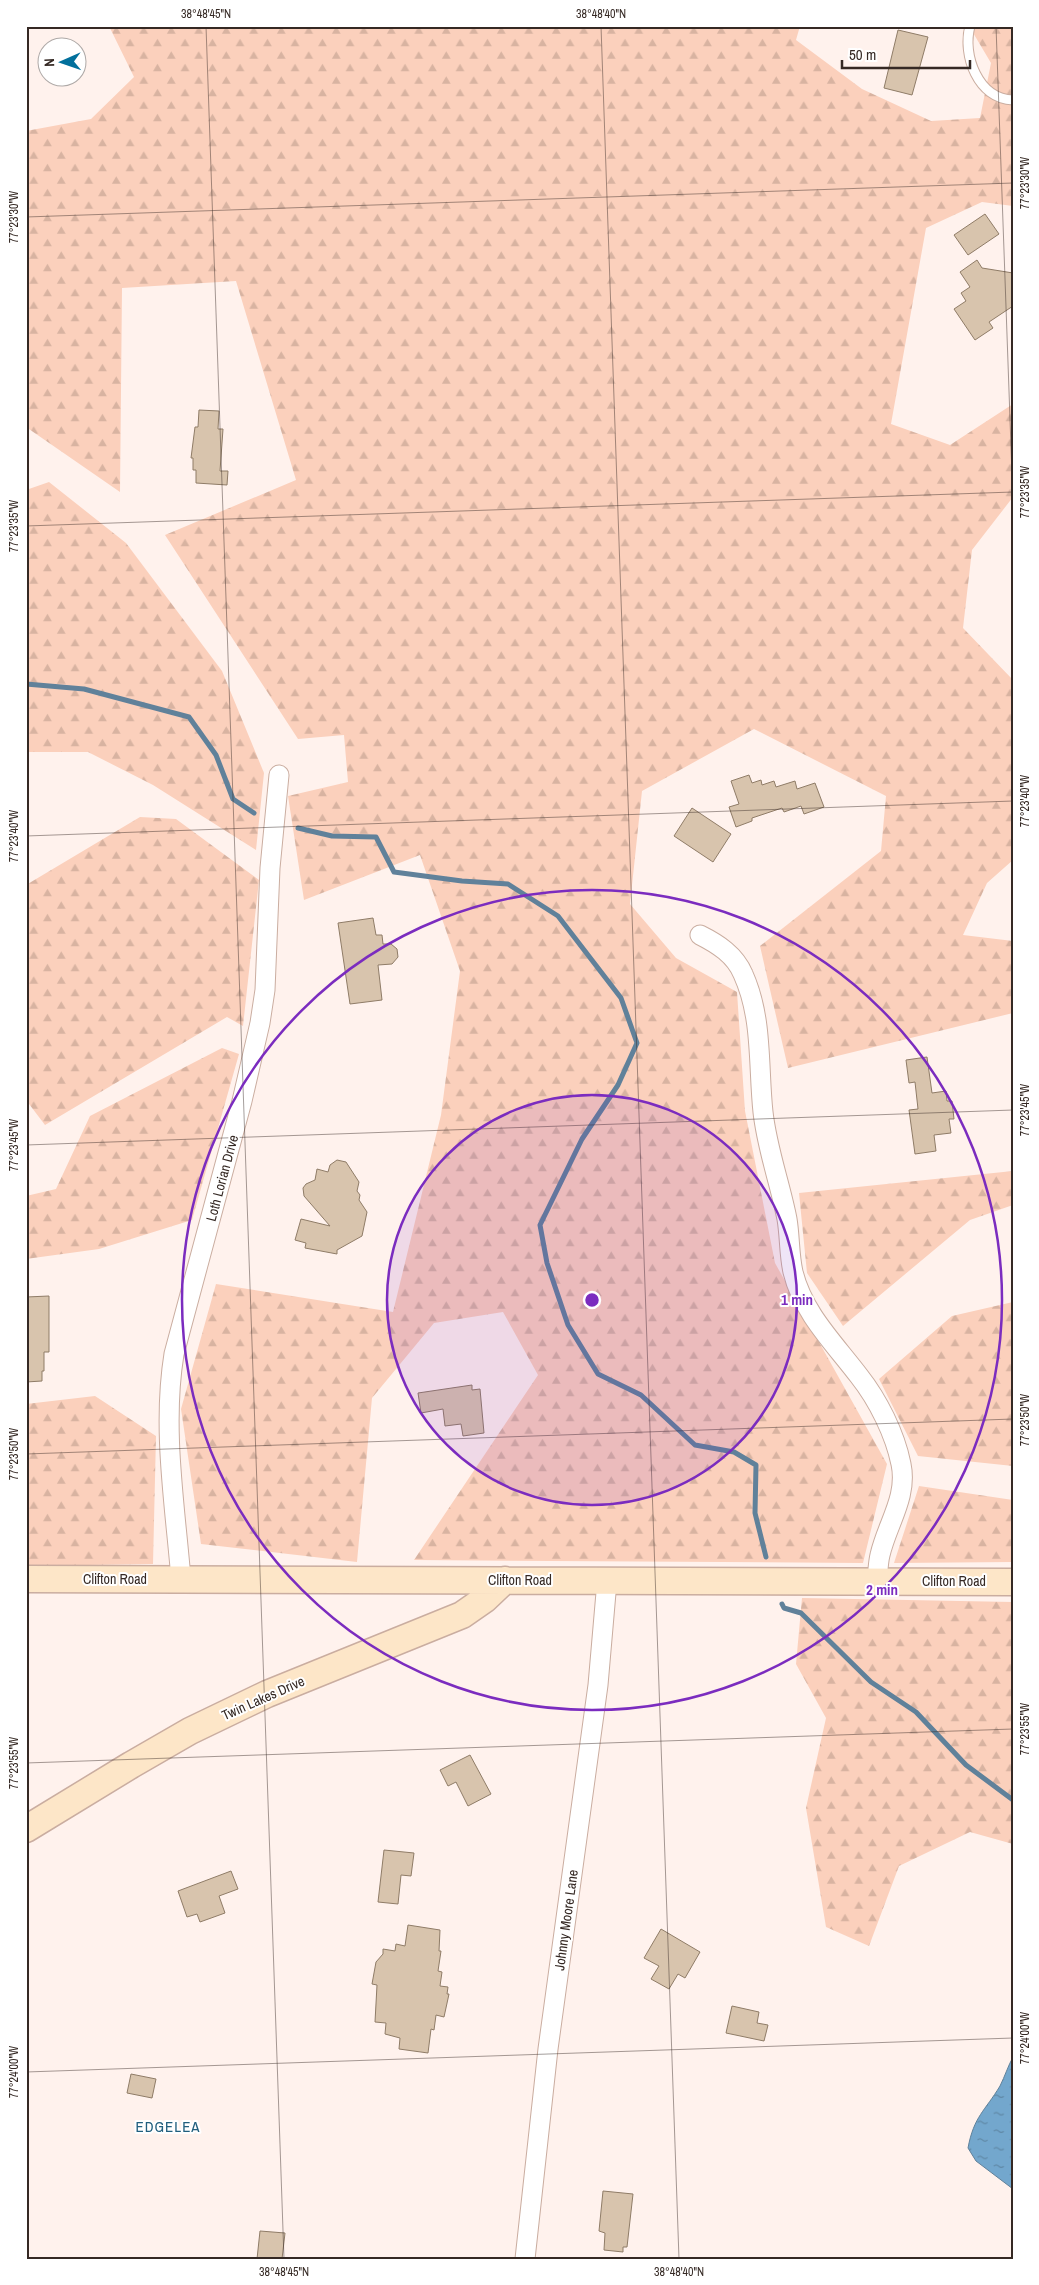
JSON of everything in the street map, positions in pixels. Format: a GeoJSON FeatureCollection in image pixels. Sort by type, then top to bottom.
{"type":"FeatureCollection","features":[{"type":"Feature","properties":{"kind":"main road","name":"Clifton Road"},"geometry":{"type":"LineString","coordinates":[[26,1579],[1013,1582]]}},
{"type":"Feature","properties":{"kind":"main road","name":"Twin Lakes Drive"},"geometry":{"type":"LineString","coordinates":[[26,1830],[131,1764],[190,1731],[267,1694],[462,1615],[485,1600],[505,1580]]}},
{"type":"Feature","properties":{"kind":"street","name":"Loth Lorian Drive"},"geometry":{"type":"LineString","coordinates":[[181,1579],[169,1431],[171,1372],[242,1101],[260,1023],[265,990],[271,849],[279,775]]}},
{"type":"Feature","properties":{"kind":"street"},"geometry":{"type":"LineString","coordinates":[[700,935],[716,943],[731,956],[743,973],[752,997],[756,1017],[763,1112],[768,1143],[787,1220],[788,1245],[793,1273],[802,1299],[816,1323],[871,1393],[887,1424],[901,1462],[904,1478],[902,1494],[879,1555],[877,1581]]}},
{"type":"Feature","properties":{"kind":"street","name":"Johnny Moore Lane"},"geometry":{"type":"LineString","coordinates":[[525,2259],[548,2049],[598,1685],[607,1580]]}},
{"type":"Feature","properties":{"kind":"lane"},"geometry":{"type":"LineString","coordinates":[[970,26],[967,38],[970,65],[989,93],[1013,100]]}},
{"type":"Feature","properties":{"kind":"green space"},"geometry":{"type":"Polygon","coordinates":[[[109,26],[800,26],[796,40],[862,89],[931,121],[980,118],[991,63],[969,26],[1013,26],[1013,206],[982,202],[926,228],[891,424],[950,445],[1013,404],[1013,497],[972,550],[963,628],[1013,680],[1013,860],[987,883],[963,935],[1013,941],[1013,1013],[788,1068],[760,946],[881,851],[886,796],[754,729],[642,791],[630,904],[676,958],[737,992],[745,1111],[775,1263],[887,1464],[863,1563],[414,1560],[538,1375],[503,1312],[434,1323],[372,1398],[357,1562],[201,1544],[181,1409],[216,1284],[393,1312],[441,1115],[460,971],[420,855],[304,900],[288,796],[348,782],[344,735],[298,739],[165,535],[296,480],[236,281],[122,288],[120,492],[26,427],[26,131],[91,119],[134,77],[109,26]]]}},
{"type":"Feature","properties":{"kind":"green space"},"geometry":{"type":"Polygon","coordinates":[[[49,482],[126,543],[222,671],[264,773],[256,850],[153,785],[88,752],[26,752],[26,490],[49,482]]]}},
{"type":"Feature","properties":{"kind":"green space"},"geometry":{"type":"Polygon","coordinates":[[[140,817],[176,819],[259,880],[243,1026],[227,1017],[45,1125],[26,1100],[26,885],[140,817]]]}},
{"type":"Feature","properties":{"kind":"green space"},"geometry":{"type":"Polygon","coordinates":[[[222,1048],[239,1054],[192,1220],[99,1249],[26,1259],[26,1196],[56,1189],[90,1116],[222,1048]]]}},
{"type":"Feature","properties":{"kind":"green space"},"geometry":{"type":"Polygon","coordinates":[[[1013,1171],[1013,1205],[970,1220],[843,1326],[807,1273],[799,1193],[1013,1171]]]}},
{"type":"Feature","properties":{"kind":"green space"},"geometry":{"type":"Polygon","coordinates":[[[1013,1302],[1013,1466],[918,1456],[879,1379],[952,1316],[1013,1302]]]}},
{"type":"Feature","properties":{"kind":"green space"},"geometry":{"type":"Polygon","coordinates":[[[95,1396],[156,1436],[153,1564],[26,1566],[26,1404],[95,1396]]]}},
{"type":"Feature","properties":{"kind":"green space"},"geometry":{"type":"Polygon","coordinates":[[[919,1486],[1013,1500],[1013,1562],[894,1563],[919,1486]]]}},
{"type":"Feature","properties":{"kind":"green space"},"geometry":{"type":"Polygon","coordinates":[[[802,1598],[1013,1602],[1013,1844],[970,1832],[899,1866],[869,1946],[826,1927],[806,1808],[826,1718],[796,1664],[802,1598]]]}},
{"type":"Feature","properties":{"kind":"water"},"geometry":{"type":"Polygon","coordinates":[[[1013,2057],[1013,2189],[976,2161],[968,2148],[973,2128],[1000,2086],[1013,2057]]]}},
{"type":"Feature","properties":{"kind":"building"},"geometry":{"type":"Polygon","coordinates":[[[898,30],[928,37],[912,95],[884,88],[898,30]]]}},
{"type":"Feature","properties":{"kind":"building"},"geometry":{"type":"Polygon","coordinates":[[[985,214],[999,234],[968,255],[954,235],[985,214]]]}},
{"type":"Feature","properties":{"kind":"building"},"geometry":{"type":"Polygon","coordinates":[[[977,260],[982,268],[1013,273],[1013,306],[989,322],[993,328],[975,340],[954,309],[966,301],[961,293],[970,287],[960,272],[977,260]]]}},
{"type":"Feature","properties":{"kind":"building"},"geometry":{"type":"Polygon","coordinates":[[[199,410],[219,411],[218,429],[223,429],[220,471],[228,471],[227,485],[196,483],[196,470],[193,470],[193,458],[191,458],[195,427],[198,427],[199,410]]]}},
{"type":"Feature","properties":{"kind":"building"},"geometry":{"type":"Polygon","coordinates":[[[749,775],[752,783],[761,780],[762,785],[774,781],[776,787],[795,781],[797,789],[815,783],[824,807],[804,814],[801,806],[784,812],[782,808],[752,818],[752,821],[736,827],[729,807],[739,804],[731,781],[749,775]]]}},
{"type":"Feature","properties":{"kind":"building"},"geometry":{"type":"Polygon","coordinates":[[[692,808],[731,834],[713,862],[674,836],[692,808]]]}},
{"type":"Feature","properties":{"kind":"building"},"geometry":{"type":"Polygon","coordinates":[[[373,918],[376,935],[382,935],[383,944],[391,944],[397,949],[398,957],[392,964],[378,965],[382,1000],[350,1004],[338,923],[373,918]]]}},
{"type":"Feature","properties":{"kind":"building"},"geometry":{"type":"Polygon","coordinates":[[[927,1057],[932,1093],[946,1091],[947,1101],[952,1101],[954,1119],[949,1119],[951,1133],[934,1135],[936,1151],[915,1154],[909,1110],[918,1109],[915,1082],[909,1083],[906,1060],[927,1057]]]}},
{"type":"Feature","properties":{"kind":"building"},"geometry":{"type":"Polygon","coordinates":[[[337,1160],[346,1162],[359,1182],[357,1191],[360,1195],[359,1200],[367,1212],[362,1236],[337,1250],[337,1254],[305,1248],[306,1243],[295,1240],[301,1219],[330,1226],[304,1196],[303,1188],[306,1184],[315,1180],[317,1169],[328,1172],[330,1165],[337,1160]]]}},
{"type":"Feature","properties":{"kind":"building"},"geometry":{"type":"Polygon","coordinates":[[[49,1296],[49,1352],[44,1352],[42,1381],[26,1382],[26,1297],[49,1296]]]}},
{"type":"Feature","properties":{"kind":"building"},"geometry":{"type":"Polygon","coordinates":[[[472,1385],[472,1390],[480,1389],[484,1433],[463,1436],[461,1424],[445,1426],[443,1409],[421,1413],[418,1393],[472,1385]]]}},
{"type":"Feature","properties":{"kind":"building"},"geometry":{"type":"Polygon","coordinates":[[[470,1755],[491,1794],[468,1806],[456,1782],[448,1786],[440,1770],[470,1755]]]}},
{"type":"Feature","properties":{"kind":"building"},"geometry":{"type":"Polygon","coordinates":[[[384,1850],[414,1853],[411,1876],[401,1875],[398,1904],[378,1902],[384,1850]]]}},
{"type":"Feature","properties":{"kind":"building"},"geometry":{"type":"Polygon","coordinates":[[[231,1871],[238,1889],[219,1896],[225,1913],[200,1922],[197,1914],[187,1917],[178,1891],[231,1871]]]}},
{"type":"Feature","properties":{"kind":"building"},"geometry":{"type":"Polygon","coordinates":[[[408,1925],[440,1930],[439,1951],[441,1951],[438,1971],[442,1972],[440,1986],[448,1987],[447,1994],[449,1994],[444,2017],[436,2015],[434,2030],[431,2029],[428,2053],[399,2049],[400,2038],[385,2034],[386,2023],[375,2022],[377,1985],[372,1984],[376,1962],[383,1954],[383,1949],[395,1951],[396,1944],[405,1946],[408,1925]]]}},
{"type":"Feature","properties":{"kind":"building"},"geometry":{"type":"Polygon","coordinates":[[[661,1929],[700,1952],[685,1978],[678,1974],[669,1989],[651,1979],[659,1966],[644,1958],[661,1929]]]}},
{"type":"Feature","properties":{"kind":"building"},"geometry":{"type":"Polygon","coordinates":[[[732,2006],[759,2012],[757,2023],[768,2025],[764,2041],[726,2033],[732,2006]]]}},
{"type":"Feature","properties":{"kind":"building"},"geometry":{"type":"Polygon","coordinates":[[[131,2074],[156,2079],[152,2098],[127,2093],[131,2074]]]}},
{"type":"Feature","properties":{"kind":"building"},"geometry":{"type":"Polygon","coordinates":[[[603,2191],[633,2194],[627,2247],[623,2247],[623,2252],[604,2250],[605,2233],[599,2231],[603,2191]]]}},
{"type":"Feature","properties":{"kind":"building"},"geometry":{"type":"Polygon","coordinates":[[[260,2231],[285,2233],[282,2259],[257,2259],[260,2231]]]}},
{"type":"Feature","properties":{"kind":"waterway"},"geometry":{"type":"LineString","coordinates":[[26,684],[84,689],[189,717],[216,755],[233,799],[254,813]]}},
{"type":"Feature","properties":{"kind":"waterway"},"geometry":{"type":"LineString","coordinates":[[298,828],[332,836],[376,837],[394,872],[462,881],[508,884],[558,916],[621,998],[637,1043],[618,1085],[582,1139],[540,1225],[547,1263],[568,1325],[598,1374],[641,1395],[695,1445],[734,1452],[756,1465],[755,1513],[766,1557]]}},
{"type":"Feature","properties":{"kind":"waterway"},"geometry":{"type":"LineString","coordinates":[[782,1604],[784,1608],[801,1613],[871,1682],[916,1712],[966,1765],[1013,1800]]}},
{"type":"Feature","properties":{"kind":"district","name":"EDGELEA"},"geometry":{"type":"Point","coordinates":[168,2126]}}]}
